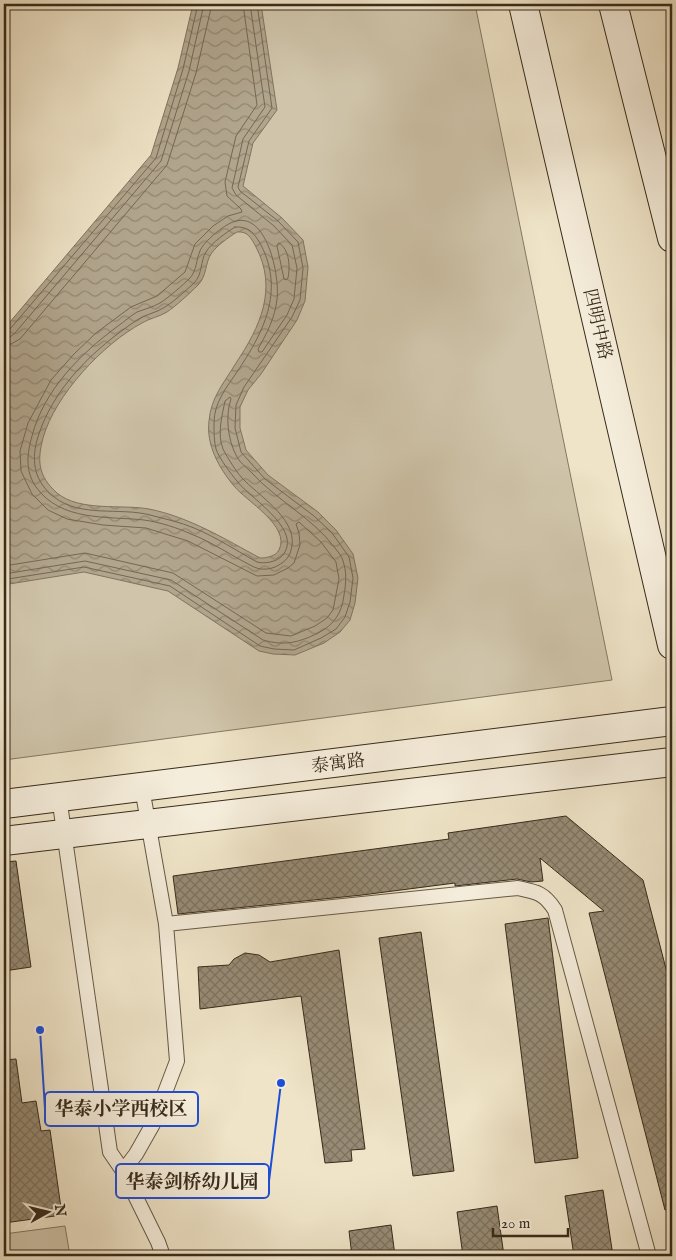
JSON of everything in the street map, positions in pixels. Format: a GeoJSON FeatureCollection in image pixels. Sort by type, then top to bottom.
{"type":"FeatureCollection","features":[{"type":"Feature","properties":{"kind":"main road","name":"四明中路"},"geometry":{"type":"LineString","coordinates":[[524,4],[672,645]]}},
{"type":"Feature","properties":{"kind":"main road"},"geometry":{"type":"LineString","coordinates":[[613,4],[672,238]]}},
{"type":"Feature","properties":{"kind":"main road","name":"泰寓路"},"geometry":{"type":"LineString","coordinates":[[4,804],[672,721]]}},
{"type":"Feature","properties":{"kind":"main road"},"geometry":{"type":"LineString","coordinates":[[4,841],[672,762]]}},
{"type":"Feature","properties":{"kind":"lane"},"geometry":{"type":"LineString","coordinates":[[123,1171],[136,1154],[153,1124],[177,1061],[166,924],[142,788]]}},
{"type":"Feature","properties":{"kind":"lane"},"geometry":{"type":"LineString","coordinates":[[59,797],[110,1152],[123,1171],[163,1256]]}},
{"type":"Feature","properties":{"kind":"lane"},"geometry":{"type":"LineString","coordinates":[[166,924],[518,888],[536,891],[547,897],[555,910],[649,1256]]}},
{"type":"Feature","properties":{"kind":"shaded area"},"geometry":{"type":"Polygon","coordinates":[[[244,4],[475,4],[612,680],[4,760],[4,492],[244,4]]]}},
{"type":"Feature","properties":{"kind":"shaded area"},"geometry":{"type":"Polygon","coordinates":[[[65,1226],[70,1256],[4,1256],[4,1234],[65,1226]]]}},
{"type":"Feature","properties":{"kind":"water"},"geometry":{"type":"Polygon","coordinates":[[[193,4],[261,4],[277,110],[253,143],[243,186],[282,218],[303,240],[308,267],[305,301],[297,320],[248,390],[240,407],[240,428],[246,450],[268,475],[318,512],[336,530],[353,554],[358,578],[355,603],[350,620],[340,632],[324,643],[295,655],[259,651],[168,591],[84,572],[9,584],[4,587],[4,329],[151,155],[178,68],[193,4]],[[241,232],[230,236],[213,251],[201,281],[183,299],[167,312],[145,321],[127,332],[82,372],[69,388],[49,422],[43,438],[40,461],[46,480],[57,493],[66,499],[89,505],[149,509],[178,517],[263,558],[278,552],[281,541],[279,532],[266,515],[234,486],[223,472],[212,447],[209,430],[210,412],[215,397],[245,349],[259,322],[266,293],[266,278],[256,247],[247,234],[241,232]]]}},
{"type":"Feature","properties":{"kind":"building"},"geometry":{"type":"Polygon","coordinates":[[[566,816],[643,880],[672,992],[672,1209],[665,1210],[589,913],[604,911],[540,858],[543,881],[531,882],[517,879],[455,886],[455,883],[362,895],[178,914],[173,876],[449,839],[448,833],[566,816]]]}},
{"type":"Feature","properties":{"kind":"building"},"geometry":{"type":"Polygon","coordinates":[[[16,861],[31,967],[4,971],[4,862],[16,861]]]}},
{"type":"Feature","properties":{"kind":"building"},"geometry":{"type":"Polygon","coordinates":[[[548,918],[578,1158],[535,1163],[505,924],[548,918]]]}},
{"type":"Feature","properties":{"kind":"building"},"geometry":{"type":"Polygon","coordinates":[[[421,932],[454,1171],[413,1176],[379,938],[421,932]]]}},
{"type":"Feature","properties":{"kind":"building"},"geometry":{"type":"Polygon","coordinates":[[[339,950],[365,1149],[351,1150],[352,1161],[325,1163],[301,996],[200,1009],[198,967],[229,965],[234,959],[245,953],[259,955],[270,962],[339,950]]]}},
{"type":"Feature","properties":{"kind":"building"},"geometry":{"type":"Polygon","coordinates":[[[16,1059],[22,1103],[36,1101],[41,1131],[50,1130],[62,1215],[4,1223],[4,1060],[16,1059]]]}},
{"type":"Feature","properties":{"kind":"building"},"geometry":{"type":"Polygon","coordinates":[[[603,1190],[613,1256],[574,1256],[565,1196],[603,1190]]]}},
{"type":"Feature","properties":{"kind":"building"},"geometry":{"type":"Polygon","coordinates":[[[497,1206],[504,1256],[463,1256],[457,1212],[497,1206]]]}},
{"type":"Feature","properties":{"kind":"building"},"geometry":{"type":"Polygon","coordinates":[[[391,1225],[395,1256],[352,1256],[349,1231],[391,1225]]]}},
{"type":"Feature","properties":{"kind":"place","name":"华泰小学西校区"},"geometry":{"type":"Point","coordinates":[40,1030]}},
{"type":"Feature","properties":{"kind":"place","name":"华泰剑桥幼儿园"},"geometry":{"type":"Point","coordinates":[281,1083]}}]}
